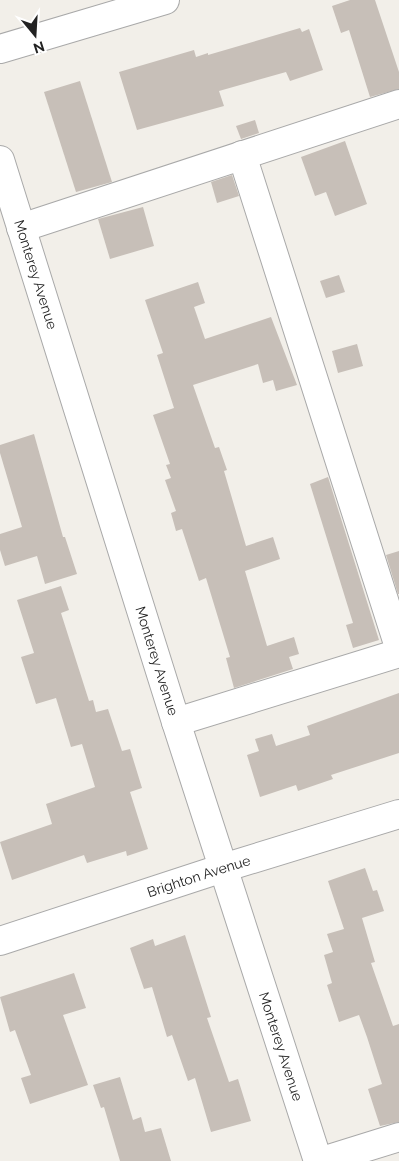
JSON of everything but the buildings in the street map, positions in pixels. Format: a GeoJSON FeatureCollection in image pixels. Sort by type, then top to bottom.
{"type":"FeatureCollection","features":[{"type":"Feature","properties":{"kind":"street"},"geometry":{"type":"LineString","coordinates":[[0,49],[165,0]]}},
{"type":"Feature","properties":{"kind":"street"},"geometry":{"type":"LineString","coordinates":[[21,228],[399,104]]}},
{"type":"Feature","properties":{"kind":"street"},"geometry":{"type":"LineString","coordinates":[[242,155],[399,647]]}},
{"type":"Feature","properties":{"kind":"street","name":"Monterey Avenue"},"geometry":{"type":"LineString","coordinates":[[0,160],[176,722],[320,1161]]}},
{"type":"Feature","properties":{"kind":"street"},"geometry":{"type":"LineString","coordinates":[[176,722],[399,653]]}},
{"type":"Feature","properties":{"kind":"street","name":"Brighton Avenue"},"geometry":{"type":"LineString","coordinates":[[0,942],[223,868],[399,814]]}},
{"type":"Feature","properties":{"kind":"street"},"geometry":{"type":"LineString","coordinates":[[320,1161],[399,1137]]}}]}
